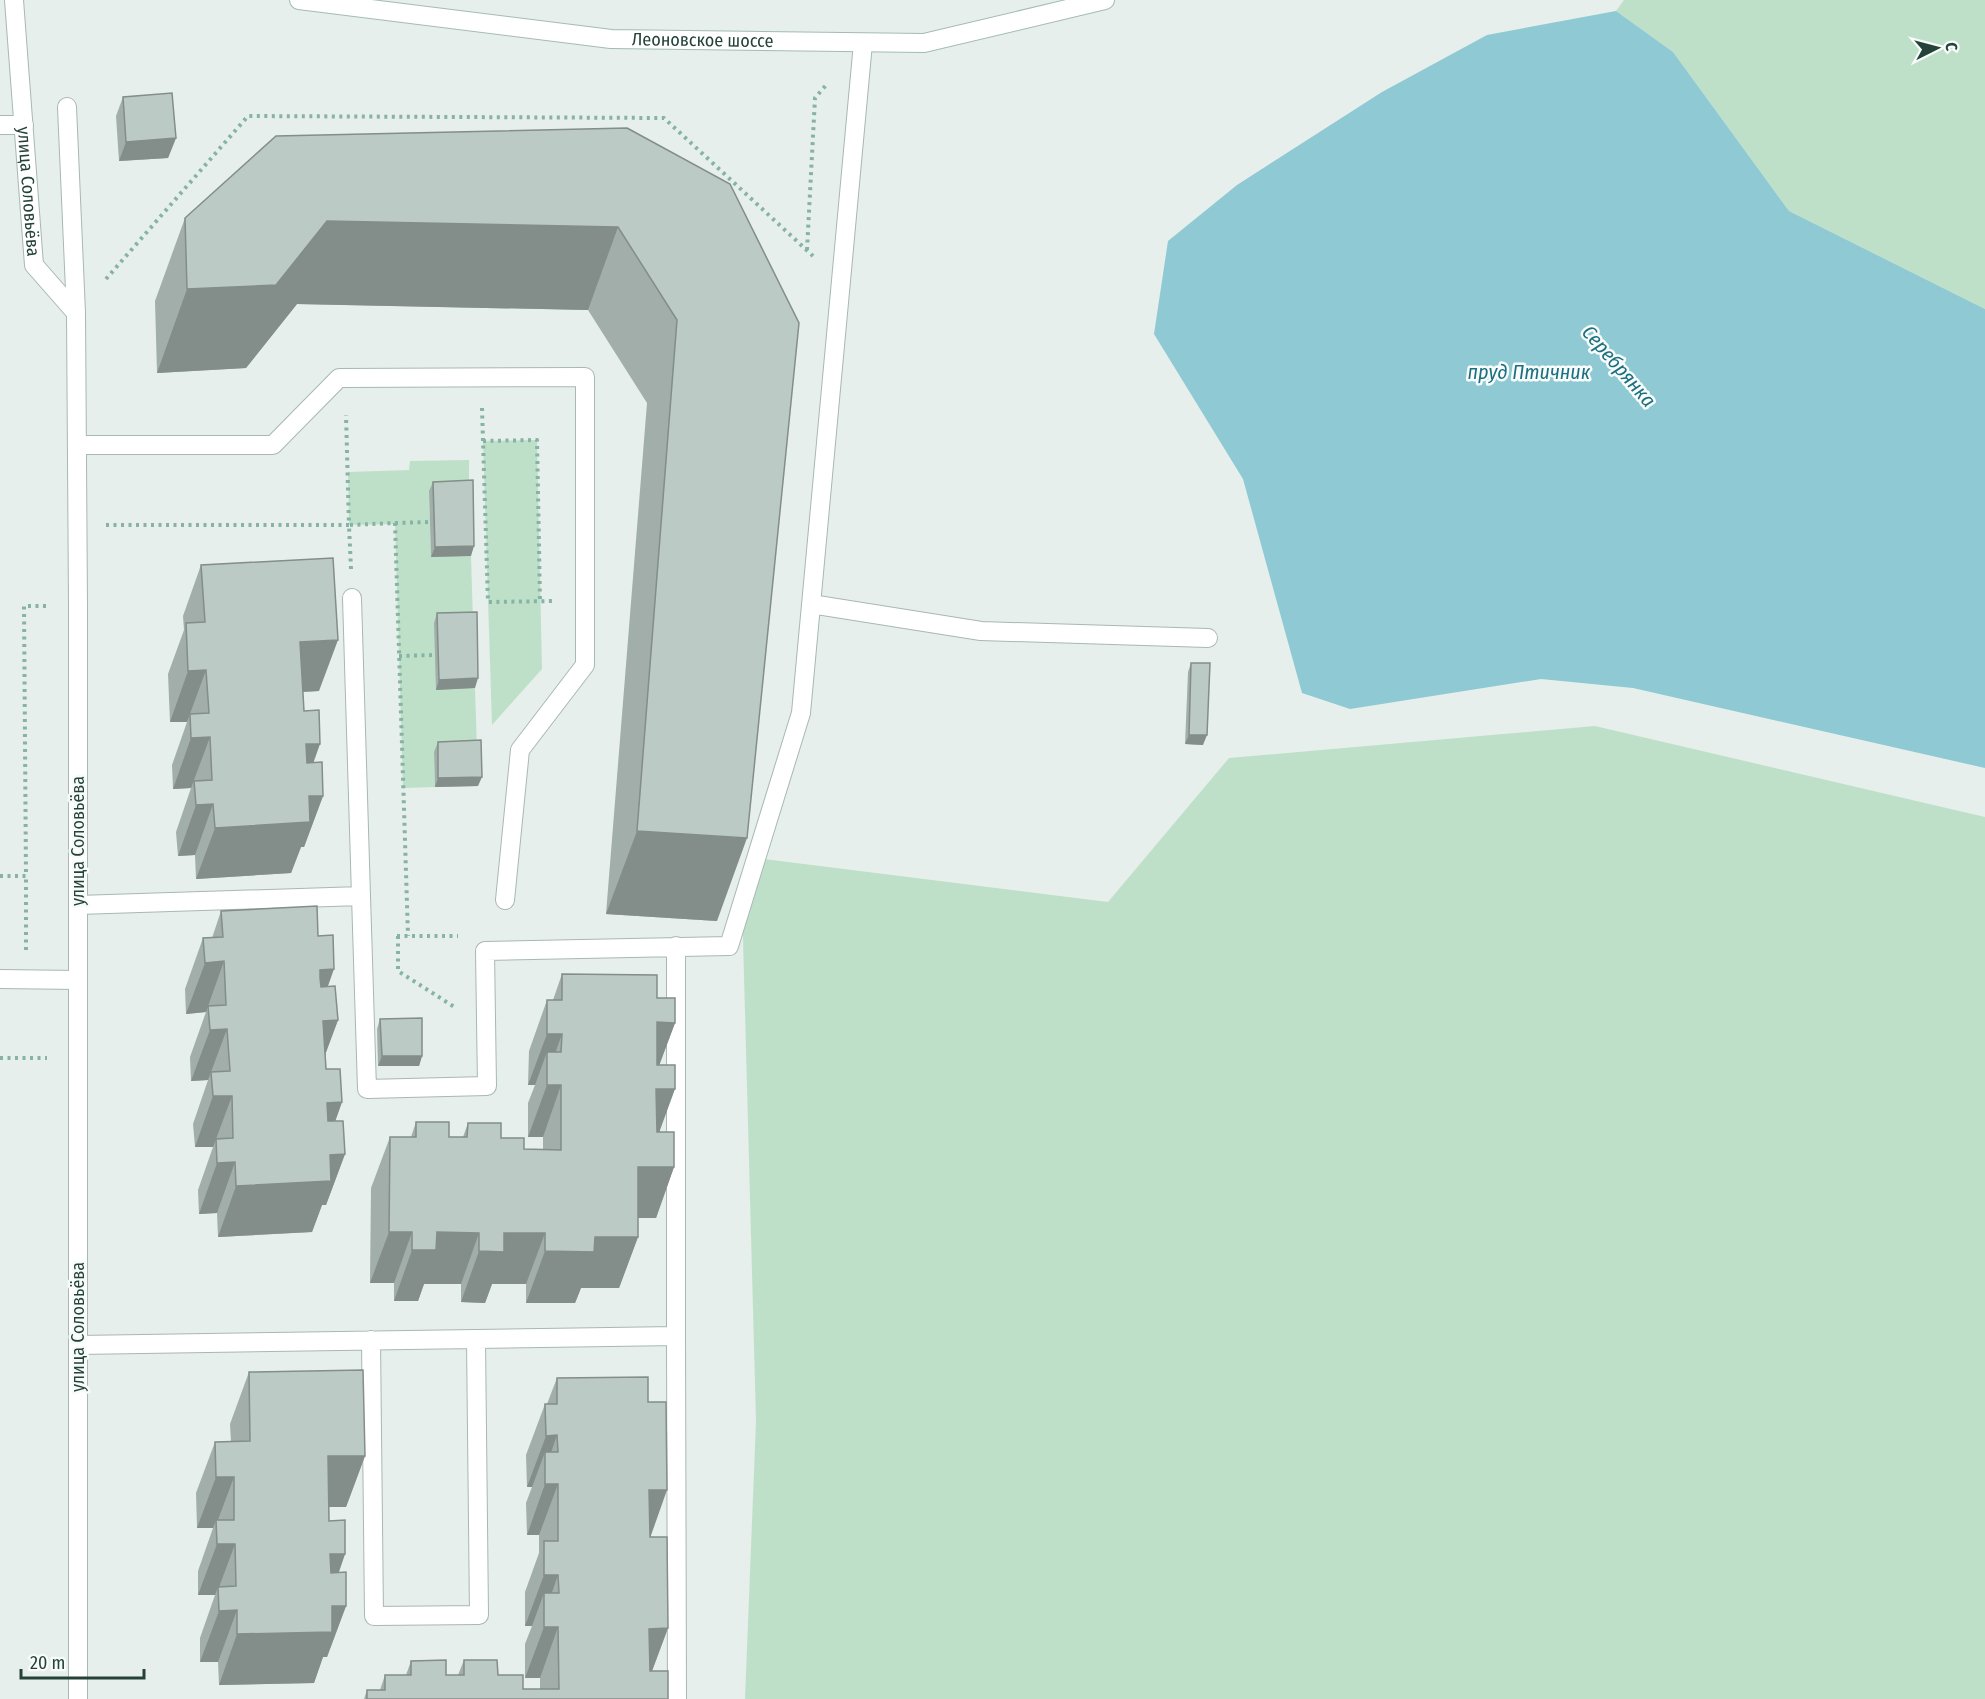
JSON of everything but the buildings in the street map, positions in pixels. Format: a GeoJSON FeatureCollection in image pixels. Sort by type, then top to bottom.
{"type":"FeatureCollection","features":[{"type":"Feature","properties":{"kind":"street","name":"улица Соловьёва"},"geometry":{"type":"LineString","coordinates":[[14,0],[34,265],[76,313],[78,445],[78,1699]]}},
{"type":"Feature","properties":{"kind":"street","name":"Леоновское шоссе"},"geometry":{"type":"LineString","coordinates":[[299,0],[611,39],[924,43],[1105,0]]}},
{"type":"Feature","properties":{"kind":"street"},"geometry":{"type":"LineString","coordinates":[[351,598],[367,1089],[487,1086],[484,951],[729,946],[801,713],[863,42]]}},
{"type":"Feature","properties":{"kind":"street"},"geometry":{"type":"LineString","coordinates":[[67,108],[76,313]]}},
{"type":"Feature","properties":{"kind":"street"},"geometry":{"type":"LineString","coordinates":[[0,124],[24,125]]}},
{"type":"Feature","properties":{"kind":"street"},"geometry":{"type":"LineString","coordinates":[[78,445],[273,445],[339,378],[585,377],[585,665],[520,750],[505,900]]}},
{"type":"Feature","properties":{"kind":"street"},"geometry":{"type":"LineString","coordinates":[[811,604],[981,631],[1208,638]]}},
{"type":"Feature","properties":{"kind":"street"},"geometry":{"type":"LineString","coordinates":[[78,905],[361,896]]}},
{"type":"Feature","properties":{"kind":"street"},"geometry":{"type":"LineString","coordinates":[[676,946],[677,1699]]}},
{"type":"Feature","properties":{"kind":"street"},"geometry":{"type":"LineString","coordinates":[[0,978],[78,980]]}},
{"type":"Feature","properties":{"kind":"street"},"geometry":{"type":"LineString","coordinates":[[78,1345],[676,1336]]}},
{"type":"Feature","properties":{"kind":"street"},"geometry":{"type":"LineString","coordinates":[[371,1340],[374,1616],[479,1615],[476,1339]]}},
{"type":"Feature","properties":{"kind":"path"},"geometry":{"type":"LineString","coordinates":[[807,250],[815,98],[829,82]]}},
{"type":"Feature","properties":{"kind":"path"},"geometry":{"type":"LineString","coordinates":[[76,313],[248,116],[664,118],[840,281]]}},
{"type":"Feature","properties":{"kind":"path"},"geometry":{"type":"LineString","coordinates":[[345,378],[351,598]]}},
{"type":"Feature","properties":{"kind":"path"},"geometry":{"type":"LineString","coordinates":[[482,378],[488,602],[585,600]]}},
{"type":"Feature","properties":{"kind":"path"},"geometry":{"type":"LineString","coordinates":[[483,441],[537,440],[540,601]]}},
{"type":"Feature","properties":{"kind":"path"},"geometry":{"type":"LineString","coordinates":[[78,526],[349,525],[430,522]]}},
{"type":"Feature","properties":{"kind":"path"},"geometry":{"type":"LineString","coordinates":[[395,523],[408,936]]}},
{"type":"Feature","properties":{"kind":"path"},"geometry":{"type":"LineString","coordinates":[[26,979],[24,606],[78,606]]}},
{"type":"Feature","properties":{"kind":"path"},"geometry":{"type":"LineString","coordinates":[[399,656],[435,656]]}},
{"type":"Feature","properties":{"kind":"path"},"geometry":{"type":"LineString","coordinates":[[0,876],[26,876]]}},
{"type":"Feature","properties":{"kind":"path"},"geometry":{"type":"LineString","coordinates":[[398,936],[398,972],[486,1028]]}},
{"type":"Feature","properties":{"kind":"path"},"geometry":{"type":"LineString","coordinates":[[362,937],[484,936],[484,951]]}},
{"type":"Feature","properties":{"kind":"path"},"geometry":{"type":"LineString","coordinates":[[0,1058],[78,1059]]}},
{"type":"Feature","properties":{"kind":"green space"},"geometry":{"type":"Polygon","coordinates":[[[1624,0],[1985,0],[1985,309],[1789,211],[1673,52],[1616,11],[1624,0]]]}},
{"type":"Feature","properties":{"kind":"green space"},"geometry":{"type":"Polygon","coordinates":[[[537,440],[542,669],[492,725],[483,441],[537,440]]]}},
{"type":"Feature","properties":{"kind":"green space"},"geometry":{"type":"Polygon","coordinates":[[[469,460],[469,490],[429,492],[431,557],[471,556],[473,622],[436,690],[475,688],[477,750],[434,752],[435,787],[403,788],[395,524],[349,525],[348,472],[409,470],[410,461],[469,460]]]}},
{"type":"Feature","properties":{"kind":"green space"},"geometry":{"type":"Polygon","coordinates":[[[1595,726],[1985,817],[1985,1699],[745,1699],[756,1421],[742,901],[756,858],[1108,902],[1229,758],[1595,726]]]}},
{"type":"Feature","properties":{"kind":"water","name":"пруд Птичник"},"geometry":{"type":"Polygon","coordinates":[[[1616,11],[1673,52],[1789,211],[1985,309],[1985,768],[1633,688],[1541,679],[1350,709],[1302,693],[1243,479],[1154,334],[1168,241],[1237,185],[1382,92],[1487,35],[1616,11]]]}},
{"type":"Feature","properties":{"kind":"water label","name":"Серебрянка"},"geometry":{"type":"Point","coordinates":[1619,366]}}]}
